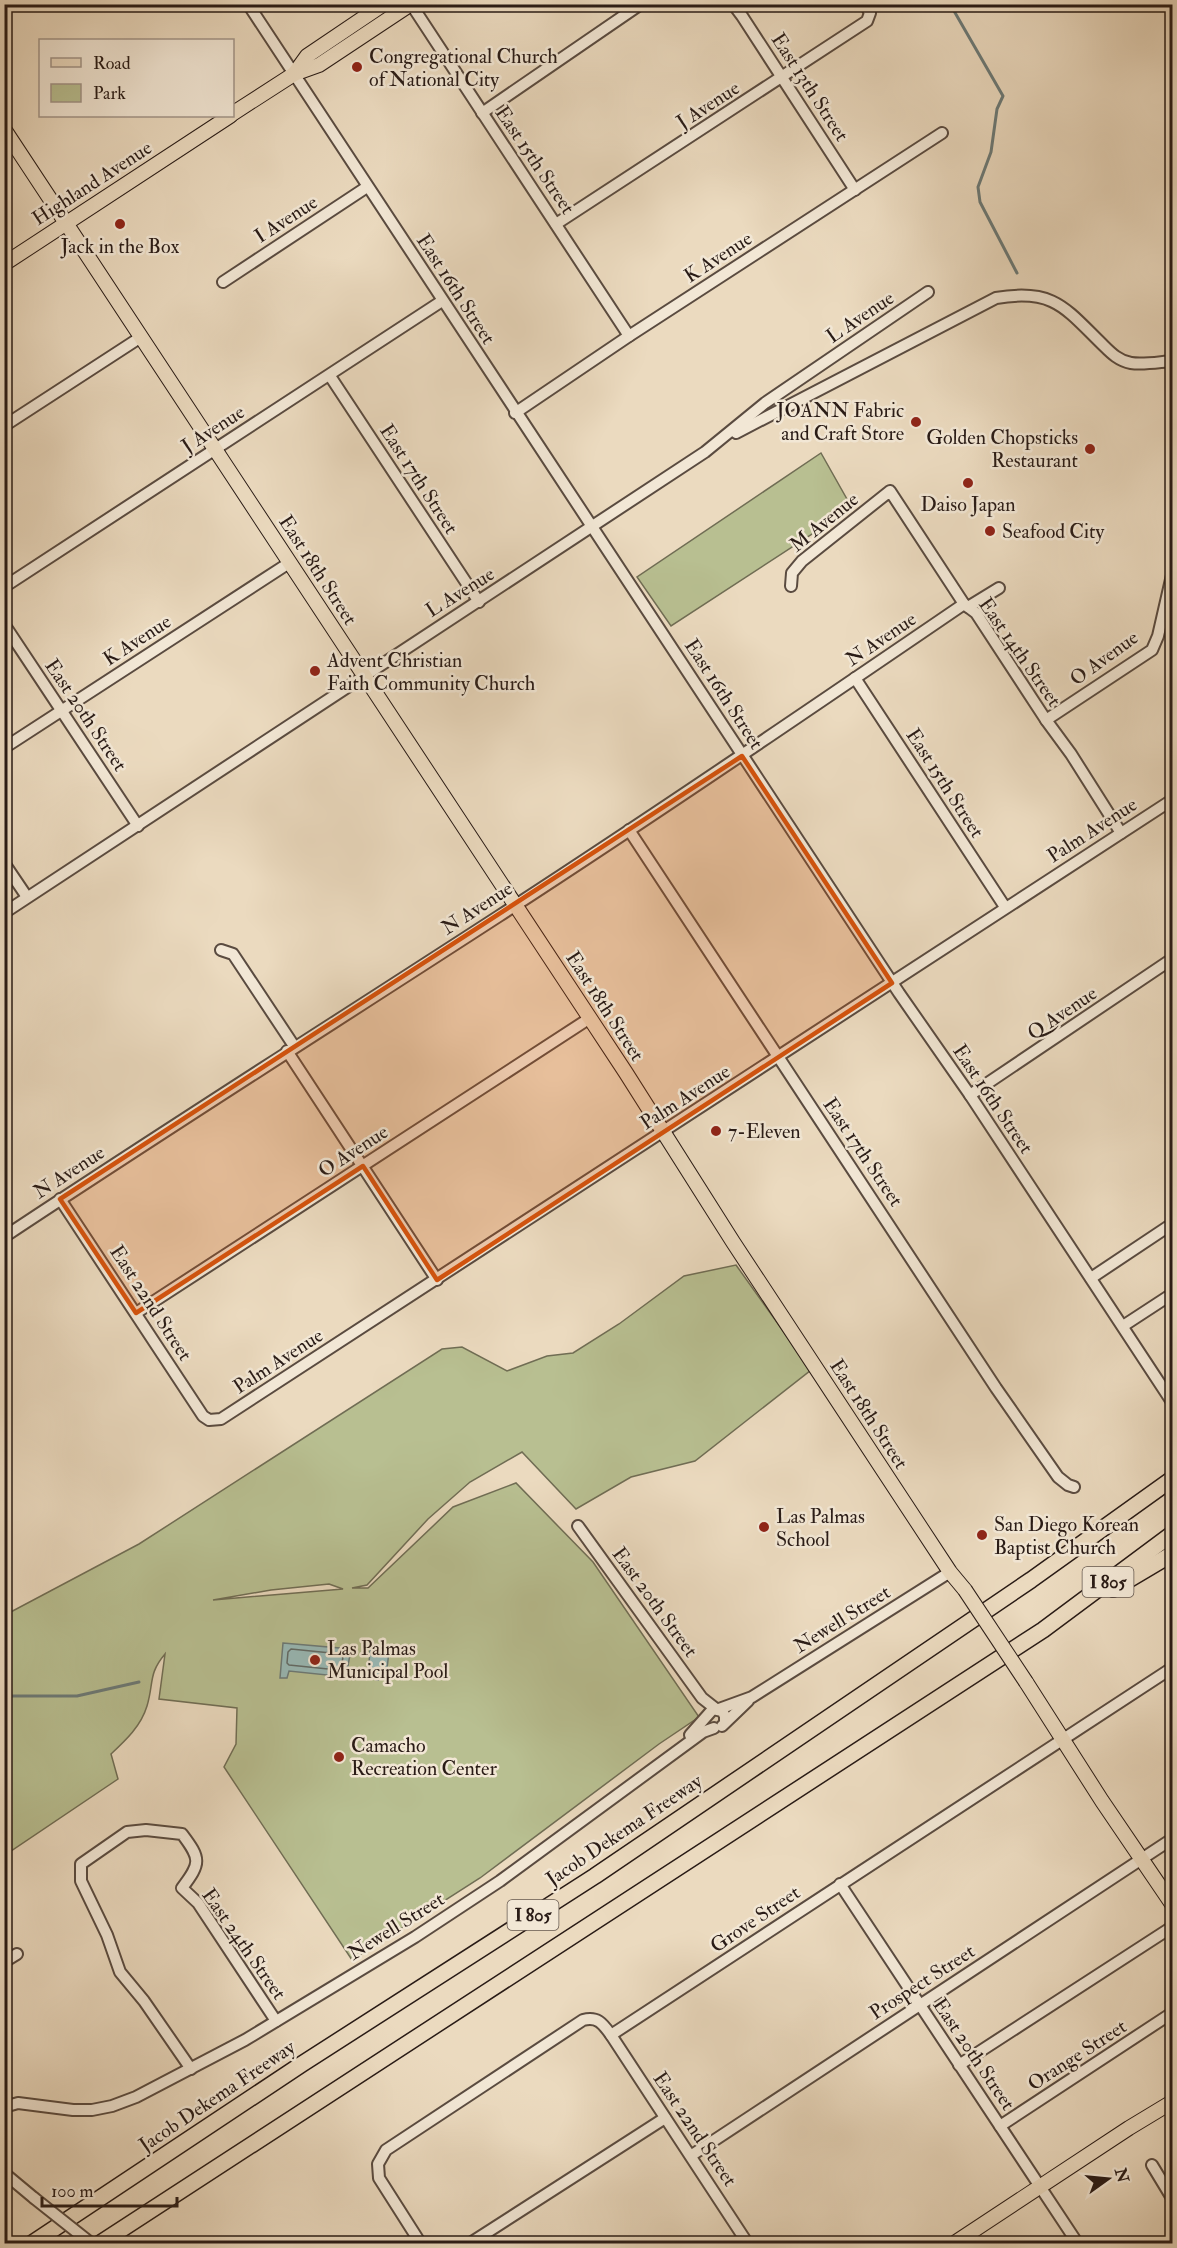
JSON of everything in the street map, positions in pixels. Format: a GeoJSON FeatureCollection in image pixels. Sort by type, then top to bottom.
{"type":"FeatureCollection","features":[{"type":"Feature","properties":{"kind":"highway"},"geometry":{"type":"LineString","coordinates":[[1031,1580],[1090,1530],[1173,1466]]}},
{"type":"Feature","properties":{"kind":"highway","name":"Jacob Dekema Freeway"},"geometry":{"type":"LineString","coordinates":[[31,2244],[302,2064],[594,1876],[1031,1580],[1173,1479]]}},
{"type":"Feature","properties":{"kind":"highway","name":"I 805"},"geometry":{"type":"LineString","coordinates":[[99,2244],[1043,1630],[1173,1534]]}},
{"type":"Feature","properties":{"kind":"highway"},"geometry":{"type":"LineString","coordinates":[[1043,1630],[1173,1554]]}},
{"type":"Feature","properties":{"kind":"main road","name":"Highland Avenue"},"geometry":{"type":"LineString","coordinates":[[294,74],[307,56],[384,4]]}},
{"type":"Feature","properties":{"kind":"main road","name":"Highland Avenue"},"geometry":{"type":"LineString","coordinates":[[234,113],[294,74],[319,65],[411,5]]}},
{"type":"Feature","properties":{"kind":"main road","name":"Highland Avenue"},"geometry":{"type":"LineString","coordinates":[[4,264],[228,117]]}},
{"type":"Feature","properties":{"kind":"main road","name":"East 18th Street"},"geometry":{"type":"LineString","coordinates":[[4,129],[514,906],[590,1018],[733,1242],[950,1572],[965,1590],[1062,1740],[1173,1904]]}},
{"type":"Feature","properties":{"kind":"main road"},"geometry":{"type":"LineString","coordinates":[[953,2244],[1129,2128],[1173,2102]]}},
{"type":"Feature","properties":{"kind":"street","name":"East 16th Street"},"geometry":{"type":"LineString","coordinates":[[248,4],[892,983],[970,1095],[1173,1402]]}},
{"type":"Feature","properties":{"kind":"street"},"geometry":{"type":"LineString","coordinates":[[482,113],[641,4]]}},
{"type":"Feature","properties":{"kind":"street","name":"East 13th Street"},"geometry":{"type":"LineString","coordinates":[[733,4],[855,190]]}},
{"type":"Feature","properties":{"kind":"street","name":"East 15th Street"},"geometry":{"type":"LineString","coordinates":[[411,5],[630,336]]}},
{"type":"Feature","properties":{"kind":"street","name":"J Avenue"},"geometry":{"type":"LineString","coordinates":[[556,224],[783,78],[867,21],[870,13],[867,7]]}},
{"type":"Feature","properties":{"kind":"street","name":"K Avenue"},"geometry":{"type":"LineString","coordinates":[[515,413],[942,133]]}},
{"type":"Feature","properties":{"kind":"street","name":"I Avenue"},"geometry":{"type":"LineString","coordinates":[[223,282],[368,187]]}},
{"type":"Feature","properties":{"kind":"street","name":"L Avenue"},"geometry":{"type":"LineString","coordinates":[[4,913],[705,452],[765,403],[928,292]]}},
{"type":"Feature","properties":{"kind":"street"},"geometry":{"type":"LineString","coordinates":[[705,452],[748,427],[996,298],[1021,294],[1043,297],[1056,302],[1074,315],[1115,357],[1131,363],[1173,361]]}},
{"type":"Feature","properties":{"kind":"street","name":"J Avenue"},"geometry":{"type":"LineString","coordinates":[[4,587],[442,301]]}},
{"type":"Feature","properties":{"kind":"street"},"geometry":{"type":"LineString","coordinates":[[4,426],[141,337]]}},
{"type":"Feature","properties":{"kind":"street","name":"East 17th Street"},"geometry":{"type":"LineString","coordinates":[[330,376],[478,602]]}},
{"type":"Feature","properties":{"kind":"street","name":"M Avenue"},"geometry":{"type":"LineString","coordinates":[[791,586],[792,573],[802,561],[891,491]]}},
{"type":"Feature","properties":{"kind":"street","name":"East 14th Street"},"geometry":{"type":"LineString","coordinates":[[891,491],[966,606],[976,613],[1071,754],[1121,833]]}},
{"type":"Feature","properties":{"kind":"street","name":"K Avenue"},"geometry":{"type":"LineString","coordinates":[[4,748],[290,563]]}},
{"type":"Feature","properties":{"kind":"street","name":"O Avenue"},"geometry":{"type":"LineString","coordinates":[[1046,720],[1152,650],[1158,636],[1173,575]]}},
{"type":"Feature","properties":{"kind":"street","name":"N Avenue"},"geometry":{"type":"LineString","coordinates":[[5,1235],[630,830],[855,678],[966,606],[999,588]]}},
{"type":"Feature","properties":{"kind":"street","name":"East 20th Street"},"geometry":{"type":"LineString","coordinates":[[4,624],[138,826]]}},
{"type":"Feature","properties":{"kind":"street","name":"East 15th Street"},"geometry":{"type":"LineString","coordinates":[[855,678],[1005,907]]}},
{"type":"Feature","properties":{"kind":"street","name":"Palm Avenue"},"geometry":{"type":"LineString","coordinates":[[216,1421],[437,1280],[1005,907],[1173,800]]}},
{"type":"Feature","properties":{"kind":"street","name":"East 17th Street"},"geometry":{"type":"LineString","coordinates":[[630,830],[1002,1396],[1058,1477],[1074,1487]]}},
{"type":"Feature","properties":{"kind":"street"},"geometry":{"type":"LineString","coordinates":[[4,863],[27,897]]}},
{"type":"Feature","properties":{"kind":"street"},"geometry":{"type":"LineString","coordinates":[[221,950],[233,954],[363,1166],[437,1280]]}},
{"type":"Feature","properties":{"kind":"street","name":"Q Avenue"},"geometry":{"type":"LineString","coordinates":[[970,1095],[1173,959]]}},
{"type":"Feature","properties":{"kind":"street","name":"O Avenue"},"geometry":{"type":"LineString","coordinates":[[136,1313],[590,1018]]}},
{"type":"Feature","properties":{"kind":"street","name":"East 22nd Street"},"geometry":{"type":"LineString","coordinates":[[60,1199],[203,1416],[216,1421]]}},
{"type":"Feature","properties":{"kind":"street"},"geometry":{"type":"LineString","coordinates":[[1090,1278],[1173,1224]]}},
{"type":"Feature","properties":{"kind":"street"},"geometry":{"type":"LineString","coordinates":[[1123,1326],[1173,1294]]}},
{"type":"Feature","properties":{"kind":"street","name":"East 20th Street"},"geometry":{"type":"LineString","coordinates":[[578,1526],[712,1713]]}},
{"type":"Feature","properties":{"kind":"street","name":"Newell Street"},"geometry":{"type":"LineString","coordinates":[[681,1747],[688,1736],[712,1713],[752,1697],[950,1572]]}},
{"type":"Feature","properties":{"kind":"street","name":"Grove Street"},"geometry":{"type":"LineString","coordinates":[[611,2035],[1173,1668]]}},
{"type":"Feature","properties":{"kind":"street","name":"Newell Street"},"geometry":{"type":"LineString","coordinates":[[4,2107],[18,2103],[73,2110],[92,2110],[112,2106],[191,2069],[276,2021],[415,1937],[500,1881],[681,1747],[693,1741],[703,1732],[721,1727],[752,1697]]}},
{"type":"Feature","properties":{"kind":"street"},"geometry":{"type":"LineString","coordinates":[[714,1728],[709,1725],[712,1713],[724,1713],[725,1722]]}},
{"type":"Feature","properties":{"kind":"street","name":"East 24th Street"},"geometry":{"type":"LineString","coordinates":[[191,2069],[144,2001],[120,1972],[103,1926],[81,1881],[81,1864],[127,1832],[146,1830],[182,1834],[193,1848],[197,1862],[196,1869],[182,1888],[198,1903],[276,2021]]}},
{"type":"Feature","properties":{"kind":"street","name":"Prospect Street"},"geometry":{"type":"LineString","coordinates":[[692,2156],[1173,1839]]}},
{"type":"Feature","properties":{"kind":"street","name":"East 20th Street"},"geometry":{"type":"LineString","coordinates":[[840,1884],[1078,2244]]}},
{"type":"Feature","properties":{"kind":"street"},"geometry":{"type":"LineString","coordinates":[[959,2065],[1173,1927]]}},
{"type":"Feature","properties":{"kind":"street"},"geometry":{"type":"LineString","coordinates":[[4,1962],[17,1953]]}},
{"type":"Feature","properties":{"kind":"street","name":"Orange Street"},"geometry":{"type":"LineString","coordinates":[[1000,2126],[1173,2013]]}},
{"type":"Feature","properties":{"kind":"street"},"geometry":{"type":"LineString","coordinates":[[421,2244],[379,2178],[378,2164],[386,2150],[583,2019],[591,2018],[600,2021],[611,2035]]}},
{"type":"Feature","properties":{"kind":"street","name":"East 22nd Street"},"geometry":{"type":"LineString","coordinates":[[611,2035],[748,2244]]}},
{"type":"Feature","properties":{"kind":"street"},"geometry":{"type":"LineString","coordinates":[[470,2244],[664,2118]]}},
{"type":"Feature","properties":{"kind":"street"},"geometry":{"type":"LineString","coordinates":[[1152,2165],[1173,2198]]}},
{"type":"Feature","properties":{"kind":"street"},"geometry":{"type":"LineString","coordinates":[[4,2173],[92,2244]]}},
{"type":"Feature","properties":{"kind":"highlighted area"},"geometry":{"type":"Polygon","coordinates":[[[742,756],[892,983],[437,1280],[363,1166],[136,1313],[60,1199],[742,756]]]}},
{"type":"Feature","properties":{"kind":"green space"},"geometry":{"type":"Polygon","coordinates":[[[821,453],[852,508],[671,626],[637,577],[821,453]]]}},
{"type":"Feature","properties":{"kind":"green space"},"geometry":{"type":"Polygon","coordinates":[[[736,1265],[811,1370],[695,1461],[631,1477],[576,1509],[522,1452],[470,1482],[428,1519],[367,1585],[352,1588],[368,1588],[453,1507],[516,1483],[593,1562],[699,1717],[659,1744],[480,1878],[352,1960],[224,1767],[236,1744],[237,1708],[159,1699],[165,1654],[156,1667],[147,1706],[141,1720],[111,1754],[118,1779],[5,1855],[5,1615],[139,1544],[442,1349],[462,1347],[507,1371],[547,1356],[573,1353],[619,1324],[684,1276],[736,1265]],[[329,1584],[271,1590],[213,1600],[343,1589],[329,1584]]]}},
{"type":"Feature","properties":{"kind":"water","name":"Las Palmas Municipal Pool"},"geometry":{"type":"Polygon","coordinates":[[[283,1643],[351,1649],[346,1677],[289,1671],[287,1678],[280,1678],[283,1643]]]}},
{"type":"Feature","properties":{"kind":"water"},"geometry":{"type":"Polygon","coordinates":[[[370,1649],[389,1651],[387,1669],[380,1668],[378,1680],[368,1678],[370,1649]]]}},
{"type":"Feature","properties":{"kind":"waterway"},"geometry":{"type":"LineString","coordinates":[[950,4],[1003,96],[997,109],[991,152],[978,187],[980,202],[1017,273]]}},
{"type":"Feature","properties":{"kind":"waterway"},"geometry":{"type":"LineString","coordinates":[[4,1696],[77,1696],[139,1682]]}},
{"type":"Feature","properties":{"kind":"place","name":"Congregational Church of National City"},"geometry":{"type":"Point","coordinates":[357,67]}},
{"type":"Feature","properties":{"kind":"place","name":"Jack in the Box"},"geometry":{"type":"Point","coordinates":[120,224]}},
{"type":"Feature","properties":{"kind":"place","name":"JOANN Fabric and Craft Store"},"geometry":{"type":"Point","coordinates":[916,422]}},
{"type":"Feature","properties":{"kind":"place","name":"Golden Chopsticks Restaurant"},"geometry":{"type":"Point","coordinates":[1090,449]}},
{"type":"Feature","properties":{"kind":"place","name":"Daiso Japan"},"geometry":{"type":"Point","coordinates":[968,483]}},
{"type":"Feature","properties":{"kind":"place","name":"Seafood City"},"geometry":{"type":"Point","coordinates":[990,531]}},
{"type":"Feature","properties":{"kind":"place","name":"Advent Christian Faith Community Church"},"geometry":{"type":"Point","coordinates":[315,671]}},
{"type":"Feature","properties":{"kind":"place","name":"7-Eleven"},"geometry":{"type":"Point","coordinates":[716,1131]}},
{"type":"Feature","properties":{"kind":"place","name":"Las Palmas School"},"geometry":{"type":"Point","coordinates":[764,1527]}},
{"type":"Feature","properties":{"kind":"place","name":"San Diego Korean Baptist Church"},"geometry":{"type":"Point","coordinates":[982,1535]}},
{"type":"Feature","properties":{"kind":"place","name":"Las Palmas Municipal Pool"},"geometry":{"type":"Point","coordinates":[315,1660]}},
{"type":"Feature","properties":{"kind":"place","name":"Camacho Recreation Center"},"geometry":{"type":"Point","coordinates":[339,1757]}}]}
